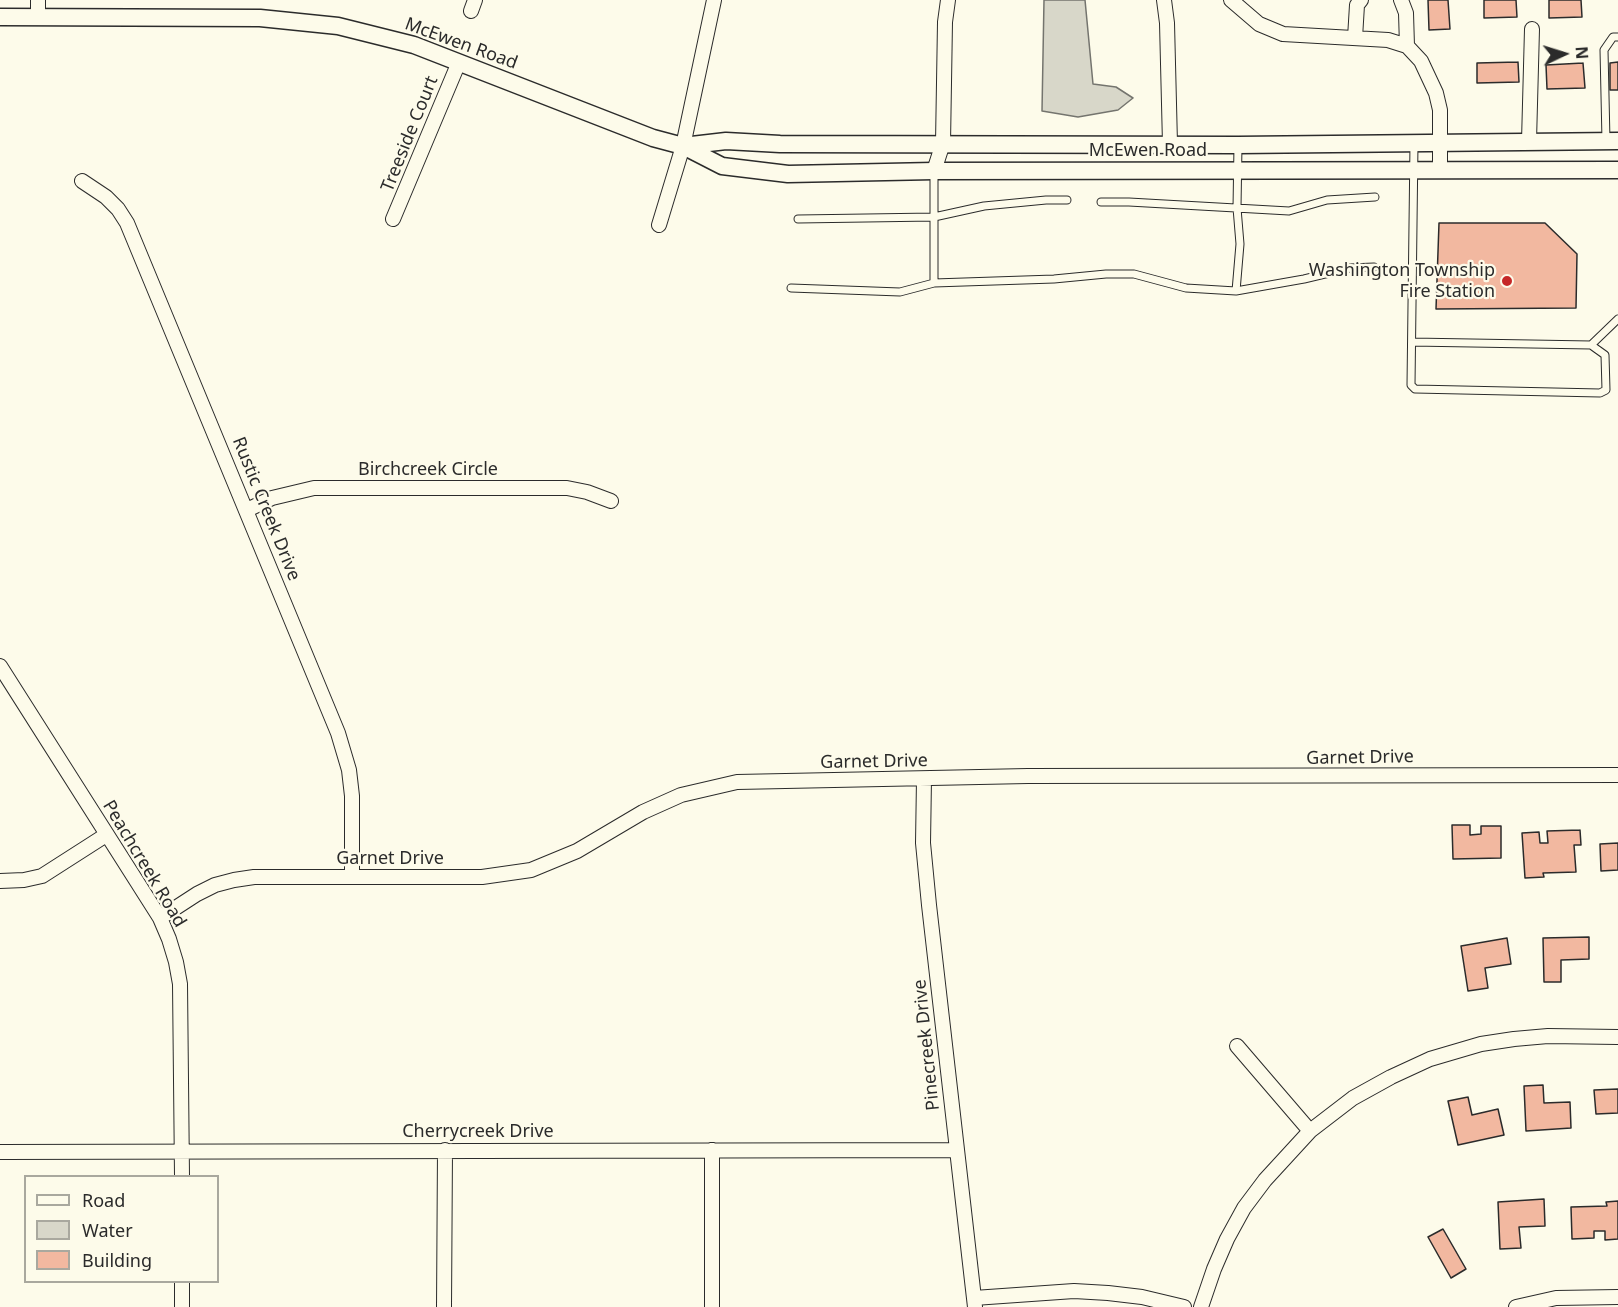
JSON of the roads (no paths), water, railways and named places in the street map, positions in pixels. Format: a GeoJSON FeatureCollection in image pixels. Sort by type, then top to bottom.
{"type":"FeatureCollection","features":[{"type":"Feature","properties":{"kind":"street"},"geometry":{"type":"LineString","coordinates":[[38,0],[38,17]]}},
{"type":"Feature","properties":{"kind":"street"},"geometry":{"type":"LineString","coordinates":[[659,225],[683,146],[714,0]]}},
{"type":"Feature","properties":{"kind":"street"},"geometry":{"type":"LineString","coordinates":[[934,171],[943,143],[945,22],[948,0]]}},
{"type":"Feature","properties":{"kind":"street"},"geometry":{"type":"LineString","coordinates":[[1164,0],[1167,22],[1170,144]]}},
{"type":"Feature","properties":{"kind":"street"},"geometry":{"type":"LineString","coordinates":[[1231,0],[1259,24],[1283,34],[1388,39],[1407,46],[1421,61],[1436,93],[1440,110],[1440,170]]}},
{"type":"Feature","properties":{"kind":"street"},"geometry":{"type":"LineString","coordinates":[[1355,38],[1358,5],[1361,0]]}},
{"type":"Feature","properties":{"kind":"street"},"geometry":{"type":"LineString","coordinates":[[1401,0],[1406,13],[1407,46]]}},
{"type":"Feature","properties":{"kind":"street","name":"McEwen Road"},"geometry":{"type":"LineString","coordinates":[[0,17],[248,18],[299,20],[338,26],[414,45],[653,138],[683,146],[722,166],[788,174],[934,171],[1618,170]]}},
{"type":"Feature","properties":{"kind":"street"},"geometry":{"type":"LineString","coordinates":[[1529,141],[1532,29]]}},
{"type":"Feature","properties":{"kind":"street","name":"Treeside Court"},"geometry":{"type":"LineString","coordinates":[[393,219],[459,62]]}},
{"type":"Feature","properties":{"kind":"street","name":"McEwen Road"},"geometry":{"type":"LineString","coordinates":[[683,146],[726,141],[780,144],[1612,141]]}},
{"type":"Feature","properties":{"kind":"street","name":"Rustic Creek Drive"},"geometry":{"type":"LineString","coordinates":[[82,181],[106,196],[127,223],[343,746],[352,796],[352,877]]}},
{"type":"Feature","properties":{"kind":"street","name":"Birchcreek Circle"},"geometry":{"type":"LineString","coordinates":[[247,510],[272,498],[314,488],[567,488],[611,501]]}},
{"type":"Feature","properties":{"kind":"street","name":"Peachcreek Road"},"geometry":{"type":"LineString","coordinates":[[0,666],[160,918],[169,939],[180,984],[182,1175]]}},
{"type":"Feature","properties":{"kind":"street","name":"Garnet Drive"},"geometry":{"type":"LineString","coordinates":[[160,918],[215,885],[254,877],[482,876],[531,870],[555,862],[644,812],[681,795],[737,782],[1028,776],[1618,775]]}},
{"type":"Feature","properties":{"kind":"street","name":"Pinecreek Drive"},"geometry":{"type":"LineString","coordinates":[[924,779],[924,853],[975,1302]]}},
{"type":"Feature","properties":{"kind":"street"},"geometry":{"type":"LineString","coordinates":[[0,882],[42,876],[106,835]]}},
{"type":"Feature","properties":{"kind":"street"},"geometry":{"type":"LineString","coordinates":[[1201,1307],[1227,1239],[1244,1208],[1265,1180],[1310,1131],[1353,1098],[1391,1077],[1448,1053],[1514,1039],[1548,1036],[1618,1037]]}},
{"type":"Feature","properties":{"kind":"street"},"geometry":{"type":"LineString","coordinates":[[1238,1046],[1310,1131]]}},
{"type":"Feature","properties":{"kind":"street"},"geometry":{"type":"LineString","coordinates":[[712,1149],[712,1307]]}},
{"type":"Feature","properties":{"kind":"street"},"geometry":{"type":"LineString","coordinates":[[444,1307],[445,1150]]}},
{"type":"Feature","properties":{"kind":"street","name":"Cherrycreek Drive"},"geometry":{"type":"LineString","coordinates":[[0,1152],[956,1150]]}},
{"type":"Feature","properties":{"kind":"street"},"geometry":{"type":"LineString","coordinates":[[182,1283],[182,1307]]}},
{"type":"Feature","properties":{"kind":"street"},"geometry":{"type":"LineString","coordinates":[[975,1302],[1074,1292],[1142,1297],[1184,1307]]}},
{"type":"Feature","properties":{"kind":"street"},"geometry":{"type":"LineString","coordinates":[[1516,1307],[1556,1298],[1618,1297]]}},
{"type":"Feature","properties":{"kind":"lane"},"geometry":{"type":"LineString","coordinates":[[1612,141],[1604,50],[1613,37],[1618,37]]}},
{"type":"Feature","properties":{"kind":"lane"},"geometry":{"type":"LineString","coordinates":[[1412,342],[1591,345],[1605,355],[1606,390],[1600,393],[1415,389],[1411,385],[1414,142]]}},
{"type":"Feature","properties":{"kind":"lane"},"geometry":{"type":"LineString","coordinates":[[1236,291],[1240,244],[1237,208],[1238,144]]}},
{"type":"Feature","properties":{"kind":"lane"},"geometry":{"type":"LineString","coordinates":[[934,171],[934,283]]}},
{"type":"Feature","properties":{"kind":"lane"},"geometry":{"type":"LineString","coordinates":[[1101,202],[1288,211],[1327,200],[1375,197]]}},
{"type":"Feature","properties":{"kind":"lane"},"geometry":{"type":"LineString","coordinates":[[798,219],[934,217],[984,206],[1067,200]]}},
{"type":"Feature","properties":{"kind":"lane"},"geometry":{"type":"LineString","coordinates":[[791,288],[900,292],[934,283],[1134,274],[1186,288],[1236,291],[1350,268],[1374,267]]}},
{"type":"Feature","properties":{"kind":"lane"},"geometry":{"type":"LineString","coordinates":[[1591,345],[1618,319]]}},
{"type":"Feature","properties":{"kind":"water"},"geometry":{"type":"Polygon","coordinates":[[[1044,0],[1085,0],[1093,84],[1116,87],[1133,98],[1118,110],[1078,117],[1042,111],[1044,0]]]}},
{"type":"Feature","properties":{"kind":"place","name":"Washington Township Fire Station"},"geometry":{"type":"Point","coordinates":[1507,281]}}]}
